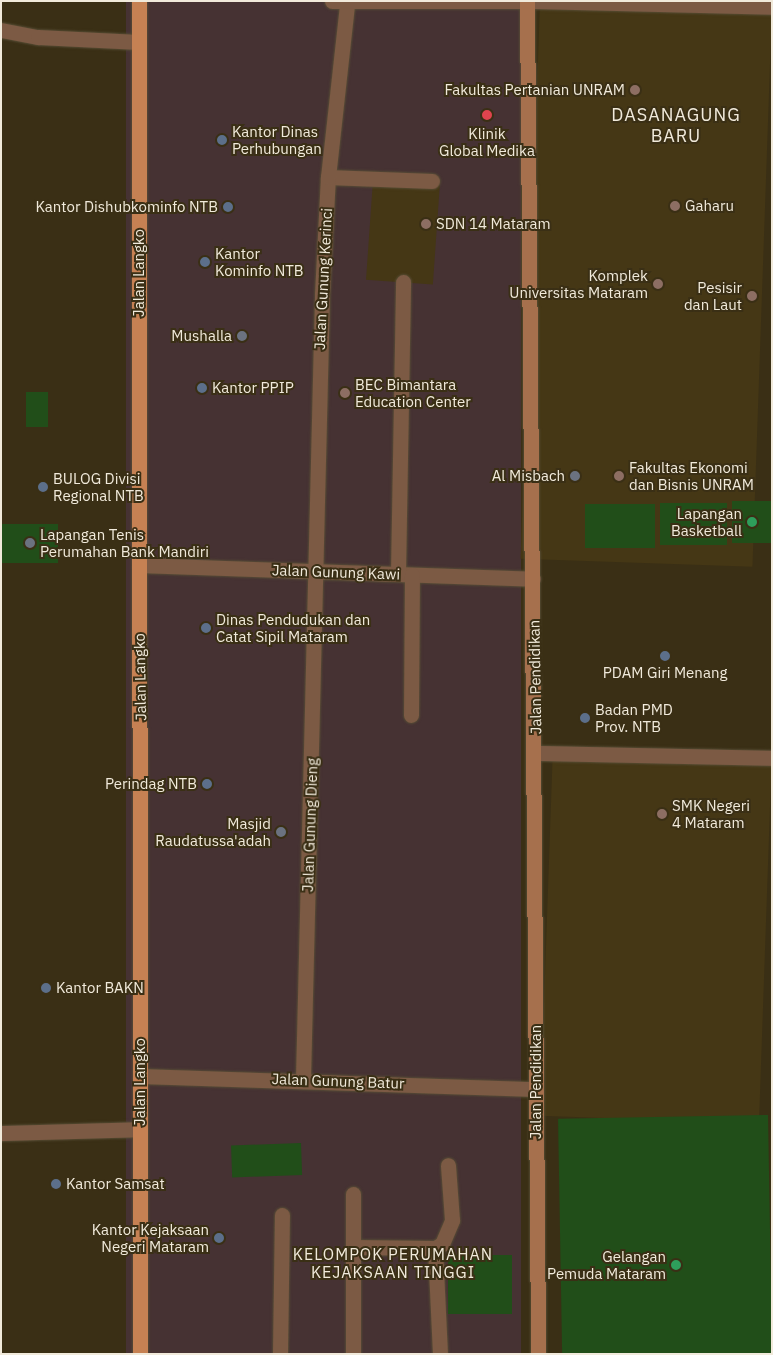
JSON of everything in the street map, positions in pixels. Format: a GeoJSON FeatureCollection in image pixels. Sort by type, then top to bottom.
{"type":"FeatureCollection","features":[{"type":"Feature","properties":{"kind":"main road","name":"Jalan Langko"},"geometry":{"type":"LineString","coordinates":[[139,1],[140,1354]]}},
{"type":"Feature","properties":{"kind":"main road","name":"Jalan Pendidikan"},"geometry":{"type":"LineString","coordinates":[[527,1],[532,579],[536,753],[538,1354]]}},
{"type":"Feature","properties":{"kind":"street"},"geometry":{"type":"LineString","coordinates":[[332,1],[347,4],[519,1]]}},
{"type":"Feature","properties":{"kind":"street"},"geometry":{"type":"LineString","coordinates":[[532,1],[772,7]]}},
{"type":"Feature","properties":{"kind":"street","name":"Jalan Gunung Kerinci"},"geometry":{"type":"LineString","coordinates":[[314,572],[328,177],[347,4]]}},
{"type":"Feature","properties":{"kind":"street"},"geometry":{"type":"LineString","coordinates":[[1,30],[38,38],[139,42]]}},
{"type":"Feature","properties":{"kind":"street"},"geometry":{"type":"LineString","coordinates":[[328,177],[432,181]]}},
{"type":"Feature","properties":{"kind":"street"},"geometry":{"type":"LineString","coordinates":[[403,282],[405,574],[411,715]]}},
{"type":"Feature","properties":{"kind":"street","name":"Jalan Gunung Kawi"},"geometry":{"type":"LineString","coordinates":[[139,566],[532,579]]}},
{"type":"Feature","properties":{"kind":"street","name":"Jalan Gunung Dieng"},"geometry":{"type":"LineString","coordinates":[[303,1079],[314,572]]}},
{"type":"Feature","properties":{"kind":"street"},"geometry":{"type":"LineString","coordinates":[[536,753],[772,758]]}},
{"type":"Feature","properties":{"kind":"street","name":"Jalan Gunung Batur"},"geometry":{"type":"LineString","coordinates":[[140,1076],[303,1079],[536,1089]]}},
{"type":"Feature","properties":{"kind":"street"},"geometry":{"type":"LineString","coordinates":[[7,1132],[140,1129]]}},
{"type":"Feature","properties":{"kind":"street"},"geometry":{"type":"LineString","coordinates":[[352,1248],[435,1248],[448,1238],[451,1226],[448,1165]]}},
{"type":"Feature","properties":{"kind":"street"},"geometry":{"type":"LineString","coordinates":[[353,1194],[353,1354]]}},
{"type":"Feature","properties":{"kind":"street"},"geometry":{"type":"LineString","coordinates":[[280,1354],[282,1214]]}},
{"type":"Feature","properties":{"kind":"street"},"geometry":{"type":"LineString","coordinates":[[435,1248],[440,1354]]}},
{"type":"Feature","properties":{"kind":"shaded area"},"geometry":{"type":"Polygon","coordinates":[[[126,1],[521,1],[521,1354],[126,1354],[126,1]]]}},
{"type":"Feature","properties":{"kind":"shaded area","name":"Komplek Universitas Mataram"},"geometry":{"type":"Polygon","coordinates":[[[540,3],[772,11],[752,567],[521,559],[540,3]]]}},
{"type":"Feature","properties":{"kind":"shaded area"},"geometry":{"type":"Polygon","coordinates":[[[373,180],[440,185],[433,284],[366,280],[373,180]]]}},
{"type":"Feature","properties":{"kind":"shaded area"},"geometry":{"type":"Polygon","coordinates":[[[553,746],[772,754],[759,1123],[540,1116],[553,746]]]}},
{"type":"Feature","properties":{"kind":"green space"},"geometry":{"type":"Polygon","coordinates":[[[26,392],[48,392],[48,427],[26,427],[26,392]]]}},
{"type":"Feature","properties":{"kind":"green space","name":"Lapangan Basketball"},"geometry":{"type":"Polygon","coordinates":[[[732,501],[772,501],[772,543],[732,543],[732,501]]]}},
{"type":"Feature","properties":{"kind":"green space"},"geometry":{"type":"Polygon","coordinates":[[[660,503],[727,503],[727,545],[660,545],[660,503]]]}},
{"type":"Feature","properties":{"kind":"green space"},"geometry":{"type":"Polygon","coordinates":[[[585,504],[655,504],[655,548],[585,548],[585,504]]]}},
{"type":"Feature","properties":{"kind":"green space","name":"Lapangan Tenis Perumahan Bank Mandiri"},"geometry":{"type":"Polygon","coordinates":[[[1,524],[58,524],[58,563],[1,563],[1,524]]]}},
{"type":"Feature","properties":{"kind":"green space"},"geometry":{"type":"Polygon","coordinates":[[[768,1115],[772,1354],[562,1354],[558,1119],[768,1115]]]}},
{"type":"Feature","properties":{"kind":"green space"},"geometry":{"type":"Polygon","coordinates":[[[301,1143],[302,1175],[232,1177],[231,1145],[301,1143]]]}},
{"type":"Feature","properties":{"kind":"green space"},"geometry":{"type":"Polygon","coordinates":[[[448,1255],[512,1255],[512,1314],[448,1314],[448,1255]]]}},
{"type":"Feature","properties":{"kind":"place","name":"Fakultas Pertanian UNRAM"},"geometry":{"type":"Point","coordinates":[635,90]}},
{"type":"Feature","properties":{"kind":"place","name":"Klinik Global Medika"},"geometry":{"type":"Point","coordinates":[487,115]}},
{"type":"Feature","properties":{"kind":"place","name":"Kantor Dinas Perhubungan"},"geometry":{"type":"Point","coordinates":[222,140]}},
{"type":"Feature","properties":{"kind":"place","name":"Gaharu"},"geometry":{"type":"Point","coordinates":[675,206]}},
{"type":"Feature","properties":{"kind":"place","name":"Kantor Dishubkominfo NTB"},"geometry":{"type":"Point","coordinates":[228,207]}},
{"type":"Feature","properties":{"kind":"place","name":"SDN 14 Mataram"},"geometry":{"type":"Point","coordinates":[426,224]}},
{"type":"Feature","properties":{"kind":"place","name":"Kantor Kominfo NTB"},"geometry":{"type":"Point","coordinates":[205,262]}},
{"type":"Feature","properties":{"kind":"place","name":"Komplek Universitas Mataram"},"geometry":{"type":"Point","coordinates":[658,284]}},
{"type":"Feature","properties":{"kind":"place","name":"Pesisir dan Laut"},"geometry":{"type":"Point","coordinates":[752,296]}},
{"type":"Feature","properties":{"kind":"place","name":"Mushalla"},"geometry":{"type":"Point","coordinates":[242,336]}},
{"type":"Feature","properties":{"kind":"place","name":"Kantor PPIP"},"geometry":{"type":"Point","coordinates":[202,388]}},
{"type":"Feature","properties":{"kind":"place","name":"BEC Bimantara Education Center"},"geometry":{"type":"Point","coordinates":[345,393]}},
{"type":"Feature","properties":{"kind":"place","name":"Al Misbach"},"geometry":{"type":"Point","coordinates":[575,476]}},
{"type":"Feature","properties":{"kind":"place","name":"Fakultas Ekonomi dan Bisnis UNRAM"},"geometry":{"type":"Point","coordinates":[619,476]}},
{"type":"Feature","properties":{"kind":"place","name":"BULOG Divisi Regional NTB"},"geometry":{"type":"Point","coordinates":[43,487]}},
{"type":"Feature","properties":{"kind":"place","name":"Lapangan Basketball"},"geometry":{"type":"Point","coordinates":[752,522]}},
{"type":"Feature","properties":{"kind":"place","name":"Lapangan Tenis Perumahan Bank Mandiri"},"geometry":{"type":"Point","coordinates":[30,543]}},
{"type":"Feature","properties":{"kind":"place","name":"Dinas Pendudukan dan Catat Sipil Mataram"},"geometry":{"type":"Point","coordinates":[206,628]}},
{"type":"Feature","properties":{"kind":"place","name":"PDAM Giri Menang"},"geometry":{"type":"Point","coordinates":[665,656]}},
{"type":"Feature","properties":{"kind":"place","name":"Badan PMD Prov. NTB"},"geometry":{"type":"Point","coordinates":[585,718]}},
{"type":"Feature","properties":{"kind":"place","name":"Perindag NTB"},"geometry":{"type":"Point","coordinates":[207,784]}},
{"type":"Feature","properties":{"kind":"place","name":"SMK Negeri 4 Mataram"},"geometry":{"type":"Point","coordinates":[662,814]}},
{"type":"Feature","properties":{"kind":"place","name":"Masjid Raudatussa'adah"},"geometry":{"type":"Point","coordinates":[281,832]}},
{"type":"Feature","properties":{"kind":"place","name":"Kantor BAKN"},"geometry":{"type":"Point","coordinates":[46,988]}},
{"type":"Feature","properties":{"kind":"place","name":"Kantor Samsat"},"geometry":{"type":"Point","coordinates":[56,1184]}},
{"type":"Feature","properties":{"kind":"place","name":"Kantor Kejaksaan Negeri Mataram"},"geometry":{"type":"Point","coordinates":[219,1238]}},
{"type":"Feature","properties":{"kind":"place","name":"Gelangan Pemuda Mataram"},"geometry":{"type":"Point","coordinates":[676,1265]}},
{"type":"Feature","properties":{"kind":"district","name":"DASANAGUNG BARU"},"geometry":{"type":"Point","coordinates":[676,126]}},
{"type":"Feature","properties":{"kind":"district","name":"KELOMPOK PERUMAHAN KEJAKSAAN TINGGI"},"geometry":{"type":"Point","coordinates":[393,1263]}}]}
